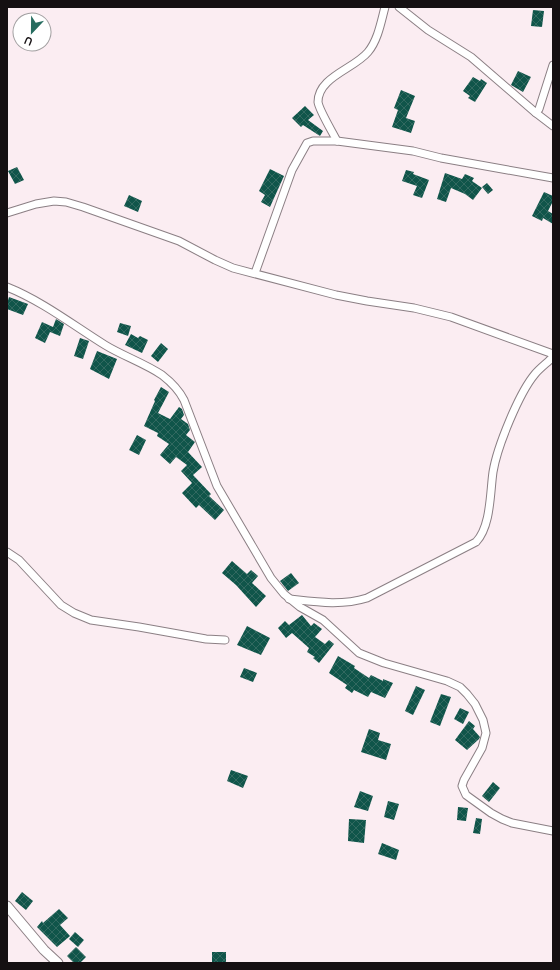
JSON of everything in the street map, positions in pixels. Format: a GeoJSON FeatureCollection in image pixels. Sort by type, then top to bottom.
{"type":"FeatureCollection","features":[{"type":"Feature","properties":{"kind":"main road"},"geometry":{"type":"LineString","coordinates":[[7,906],[44,950],[58,963]]}},
{"type":"Feature","properties":{"kind":"street"},"geometry":{"type":"LineString","coordinates":[[338,141],[318,103],[321,92],[327,82],[338,73],[349,68],[368,53],[375,41],[385,7]]}},
{"type":"Feature","properties":{"kind":"street"},"geometry":{"type":"LineString","coordinates":[[399,7],[428,30],[471,56],[553,126]]}},
{"type":"Feature","properties":{"kind":"street"},"geometry":{"type":"LineString","coordinates":[[536,113],[539,109],[553,65]]}},
{"type":"Feature","properties":{"kind":"street"},"geometry":{"type":"LineString","coordinates":[[255,273],[292,170],[307,143],[313,141],[338,141],[413,152],[553,178]]}},
{"type":"Feature","properties":{"kind":"street"},"geometry":{"type":"LineString","coordinates":[[7,213],[48,202],[66,202],[179,241],[233,268],[336,295],[414,308],[451,317],[553,356],[535,374],[515,409],[493,470],[486,522],[480,537],[476,542],[362,599],[349,603],[289,599]]}},
{"type":"Feature","properties":{"kind":"street"},"geometry":{"type":"LineString","coordinates":[[7,287],[31,298],[107,346],[162,376],[179,391],[184,400],[217,486],[271,578],[289,599],[323,620],[359,653],[384,663],[447,681],[460,687],[475,704],[483,720],[486,733],[482,748],[462,786],[466,795],[491,813],[507,821],[553,831]]}},
{"type":"Feature","properties":{"kind":"street"},"geometry":{"type":"LineString","coordinates":[[7,552],[19,560],[61,605],[74,613],[91,620],[206,639],[225,640]]}},
{"type":"Feature","properties":{"kind":"building"},"geometry":{"type":"Polygon","coordinates":[[[533,10],[544,11],[542,27],[531,26],[533,10]]]}},
{"type":"Feature","properties":{"kind":"building"},"geometry":{"type":"Polygon","coordinates":[[[518,71],[531,77],[523,92],[511,85],[518,71]]]}},
{"type":"Feature","properties":{"kind":"building"},"geometry":{"type":"Polygon","coordinates":[[[473,77],[480,81],[481,79],[487,83],[475,102],[468,98],[470,96],[463,91],[473,77]]]}},
{"type":"Feature","properties":{"kind":"building"},"geometry":{"type":"Polygon","coordinates":[[[401,90],[415,96],[406,118],[415,121],[411,133],[392,127],[398,110],[394,108],[401,90]]]}},
{"type":"Feature","properties":{"kind":"building"},"geometry":{"type":"Polygon","coordinates":[[[305,106],[314,115],[308,120],[323,131],[320,136],[303,125],[301,127],[292,118],[305,106]]]}},
{"type":"Feature","properties":{"kind":"building"},"geometry":{"type":"Polygon","coordinates":[[[17,167],[24,180],[15,184],[8,171],[17,167]]]}},
{"type":"Feature","properties":{"kind":"building"},"geometry":{"type":"Polygon","coordinates":[[[270,169],[284,176],[270,207],[261,202],[265,195],[259,191],[270,169]]]}},
{"type":"Feature","properties":{"kind":"building"},"geometry":{"type":"Polygon","coordinates":[[[406,170],[414,172],[413,174],[429,180],[422,198],[413,195],[417,186],[402,181],[406,170]]]}},
{"type":"Feature","properties":{"kind":"building"},"geometry":{"type":"Polygon","coordinates":[[[445,173],[462,179],[465,174],[474,178],[472,181],[482,188],[473,200],[465,194],[451,188],[446,202],[437,199],[445,173]]]}},
{"type":"Feature","properties":{"kind":"building"},"geometry":{"type":"Polygon","coordinates":[[[487,183],[493,190],[488,194],[482,187],[487,183]]]}},
{"type":"Feature","properties":{"kind":"building"},"geometry":{"type":"Polygon","coordinates":[[[544,192],[553,196],[553,201],[548,211],[553,214],[553,224],[543,218],[542,221],[532,216],[544,192]]]}},
{"type":"Feature","properties":{"kind":"building"},"geometry":{"type":"Polygon","coordinates":[[[129,195],[142,201],[138,212],[124,206],[129,195]]]}},
{"type":"Feature","properties":{"kind":"building"},"geometry":{"type":"Polygon","coordinates":[[[9,297],[28,304],[23,315],[7,309],[9,297]]]}},
{"type":"Feature","properties":{"kind":"building"},"geometry":{"type":"Polygon","coordinates":[[[56,319],[64,324],[60,336],[50,332],[45,343],[35,338],[42,322],[53,327],[56,319]]]}},
{"type":"Feature","properties":{"kind":"building"},"geometry":{"type":"Polygon","coordinates":[[[120,323],[131,326],[128,336],[117,332],[120,323]]]}},
{"type":"Feature","properties":{"kind":"building"},"geometry":{"type":"Polygon","coordinates":[[[131,334],[138,338],[140,336],[148,340],[142,353],[125,345],[131,334]]]}},
{"type":"Feature","properties":{"kind":"building"},"geometry":{"type":"Polygon","coordinates":[[[80,338],[89,341],[83,359],[74,356],[80,338]]]}},
{"type":"Feature","properties":{"kind":"building"},"geometry":{"type":"Polygon","coordinates":[[[161,343],[168,349],[158,362],[151,356],[161,343]]]}},
{"type":"Feature","properties":{"kind":"building"},"geometry":{"type":"Polygon","coordinates":[[[97,351],[117,359],[109,379],[90,369],[97,351]]]}},
{"type":"Feature","properties":{"kind":"building"},"geometry":{"type":"Polygon","coordinates":[[[161,387],[169,392],[158,413],[170,419],[179,407],[182,409],[184,415],[181,419],[188,424],[190,430],[186,435],[195,442],[188,452],[202,467],[193,475],[211,494],[209,496],[224,510],[215,520],[199,505],[196,508],[182,493],[192,483],[181,471],[187,465],[176,457],[170,464],[160,455],[169,444],[157,436],[158,433],[144,426],[155,401],[154,400],[161,387]]]}},
{"type":"Feature","properties":{"kind":"building"},"geometry":{"type":"Polygon","coordinates":[[[137,435],[146,440],[139,455],[129,450],[137,435]]]}},
{"type":"Feature","properties":{"kind":"building"},"geometry":{"type":"Polygon","coordinates":[[[232,561],[247,574],[251,570],[258,576],[252,583],[266,596],[256,607],[236,585],[222,573],[232,561]]]}},
{"type":"Feature","properties":{"kind":"building"},"geometry":{"type":"Polygon","coordinates":[[[291,573],[299,583],[288,591],[280,581],[291,573]]]}},
{"type":"Feature","properties":{"kind":"building"},"geometry":{"type":"Polygon","coordinates":[[[302,615],[311,626],[314,623],[322,629],[315,637],[325,644],[329,640],[334,644],[319,663],[313,658],[315,657],[307,652],[309,648],[292,633],[286,638],[278,628],[285,621],[289,625],[302,615]]]}},
{"type":"Feature","properties":{"kind":"building"},"geometry":{"type":"Polygon","coordinates":[[[247,626],[270,638],[261,655],[237,645],[247,626]]]}},
{"type":"Feature","properties":{"kind":"building"},"geometry":{"type":"Polygon","coordinates":[[[338,656],[355,666],[354,668],[369,678],[371,675],[383,681],[383,679],[393,683],[385,698],[371,692],[368,697],[354,690],[352,693],[345,688],[347,685],[329,673],[338,656]]]}},
{"type":"Feature","properties":{"kind":"building"},"geometry":{"type":"Polygon","coordinates":[[[244,668],[257,673],[253,682],[240,677],[244,668]]]}},
{"type":"Feature","properties":{"kind":"building"},"geometry":{"type":"Polygon","coordinates":[[[416,686],[425,690],[413,715],[405,711],[416,686]]]}},
{"type":"Feature","properties":{"kind":"building"},"geometry":{"type":"Polygon","coordinates":[[[441,694],[451,697],[440,726],[430,722],[441,694]]]}},
{"type":"Feature","properties":{"kind":"building"},"geometry":{"type":"Polygon","coordinates":[[[460,708],[469,712],[463,724],[454,719],[460,708]]]}},
{"type":"Feature","properties":{"kind":"building"},"geometry":{"type":"Polygon","coordinates":[[[469,721],[475,726],[473,729],[480,737],[467,750],[455,740],[469,721]]]}},
{"type":"Feature","properties":{"kind":"building"},"geometry":{"type":"Polygon","coordinates":[[[369,729],[380,733],[378,740],[391,744],[386,760],[361,752],[369,729]]]}},
{"type":"Feature","properties":{"kind":"building"},"geometry":{"type":"Polygon","coordinates":[[[231,770],[248,776],[243,788],[227,781],[231,770]]]}},
{"type":"Feature","properties":{"kind":"building"},"geometry":{"type":"Polygon","coordinates":[[[493,782],[500,788],[489,802],[482,796],[493,782]]]}},
{"type":"Feature","properties":{"kind":"building"},"geometry":{"type":"Polygon","coordinates":[[[360,791],[373,796],[368,811],[354,807],[360,791]]]}},
{"type":"Feature","properties":{"kind":"building"},"geometry":{"type":"Polygon","coordinates":[[[388,801],[399,804],[394,820],[384,817],[388,801]]]}},
{"type":"Feature","properties":{"kind":"building"},"geometry":{"type":"Polygon","coordinates":[[[458,807],[468,808],[466,821],[457,820],[458,807]]]}},
{"type":"Feature","properties":{"kind":"building"},"geometry":{"type":"Polygon","coordinates":[[[476,818],[482,819],[480,834],[473,833],[476,818]]]}},
{"type":"Feature","properties":{"kind":"building"},"geometry":{"type":"Polygon","coordinates":[[[349,819],[366,820],[364,843],[348,841],[349,819]]]}},
{"type":"Feature","properties":{"kind":"building"},"geometry":{"type":"Polygon","coordinates":[[[382,843],[399,850],[396,860],[378,854],[382,843]]]}},
{"type":"Feature","properties":{"kind":"building"},"geometry":{"type":"Polygon","coordinates":[[[22,892],[33,901],[26,910],[15,901],[22,892]]]}},
{"type":"Feature","properties":{"kind":"building"},"geometry":{"type":"Polygon","coordinates":[[[59,909],[68,918],[60,925],[70,936],[57,947],[37,927],[42,921],[43,923],[59,909]]]}},
{"type":"Feature","properties":{"kind":"building"},"geometry":{"type":"Polygon","coordinates":[[[75,932],[84,940],[78,947],[69,939],[75,932]]]}},
{"type":"Feature","properties":{"kind":"building"},"geometry":{"type":"Polygon","coordinates":[[[76,947],[86,957],[80,963],[74,963],[67,956],[76,947]]]}},
{"type":"Feature","properties":{"kind":"building"},"geometry":{"type":"Polygon","coordinates":[[[212,952],[226,952],[226,962],[212,962],[212,952]]]}}]}
